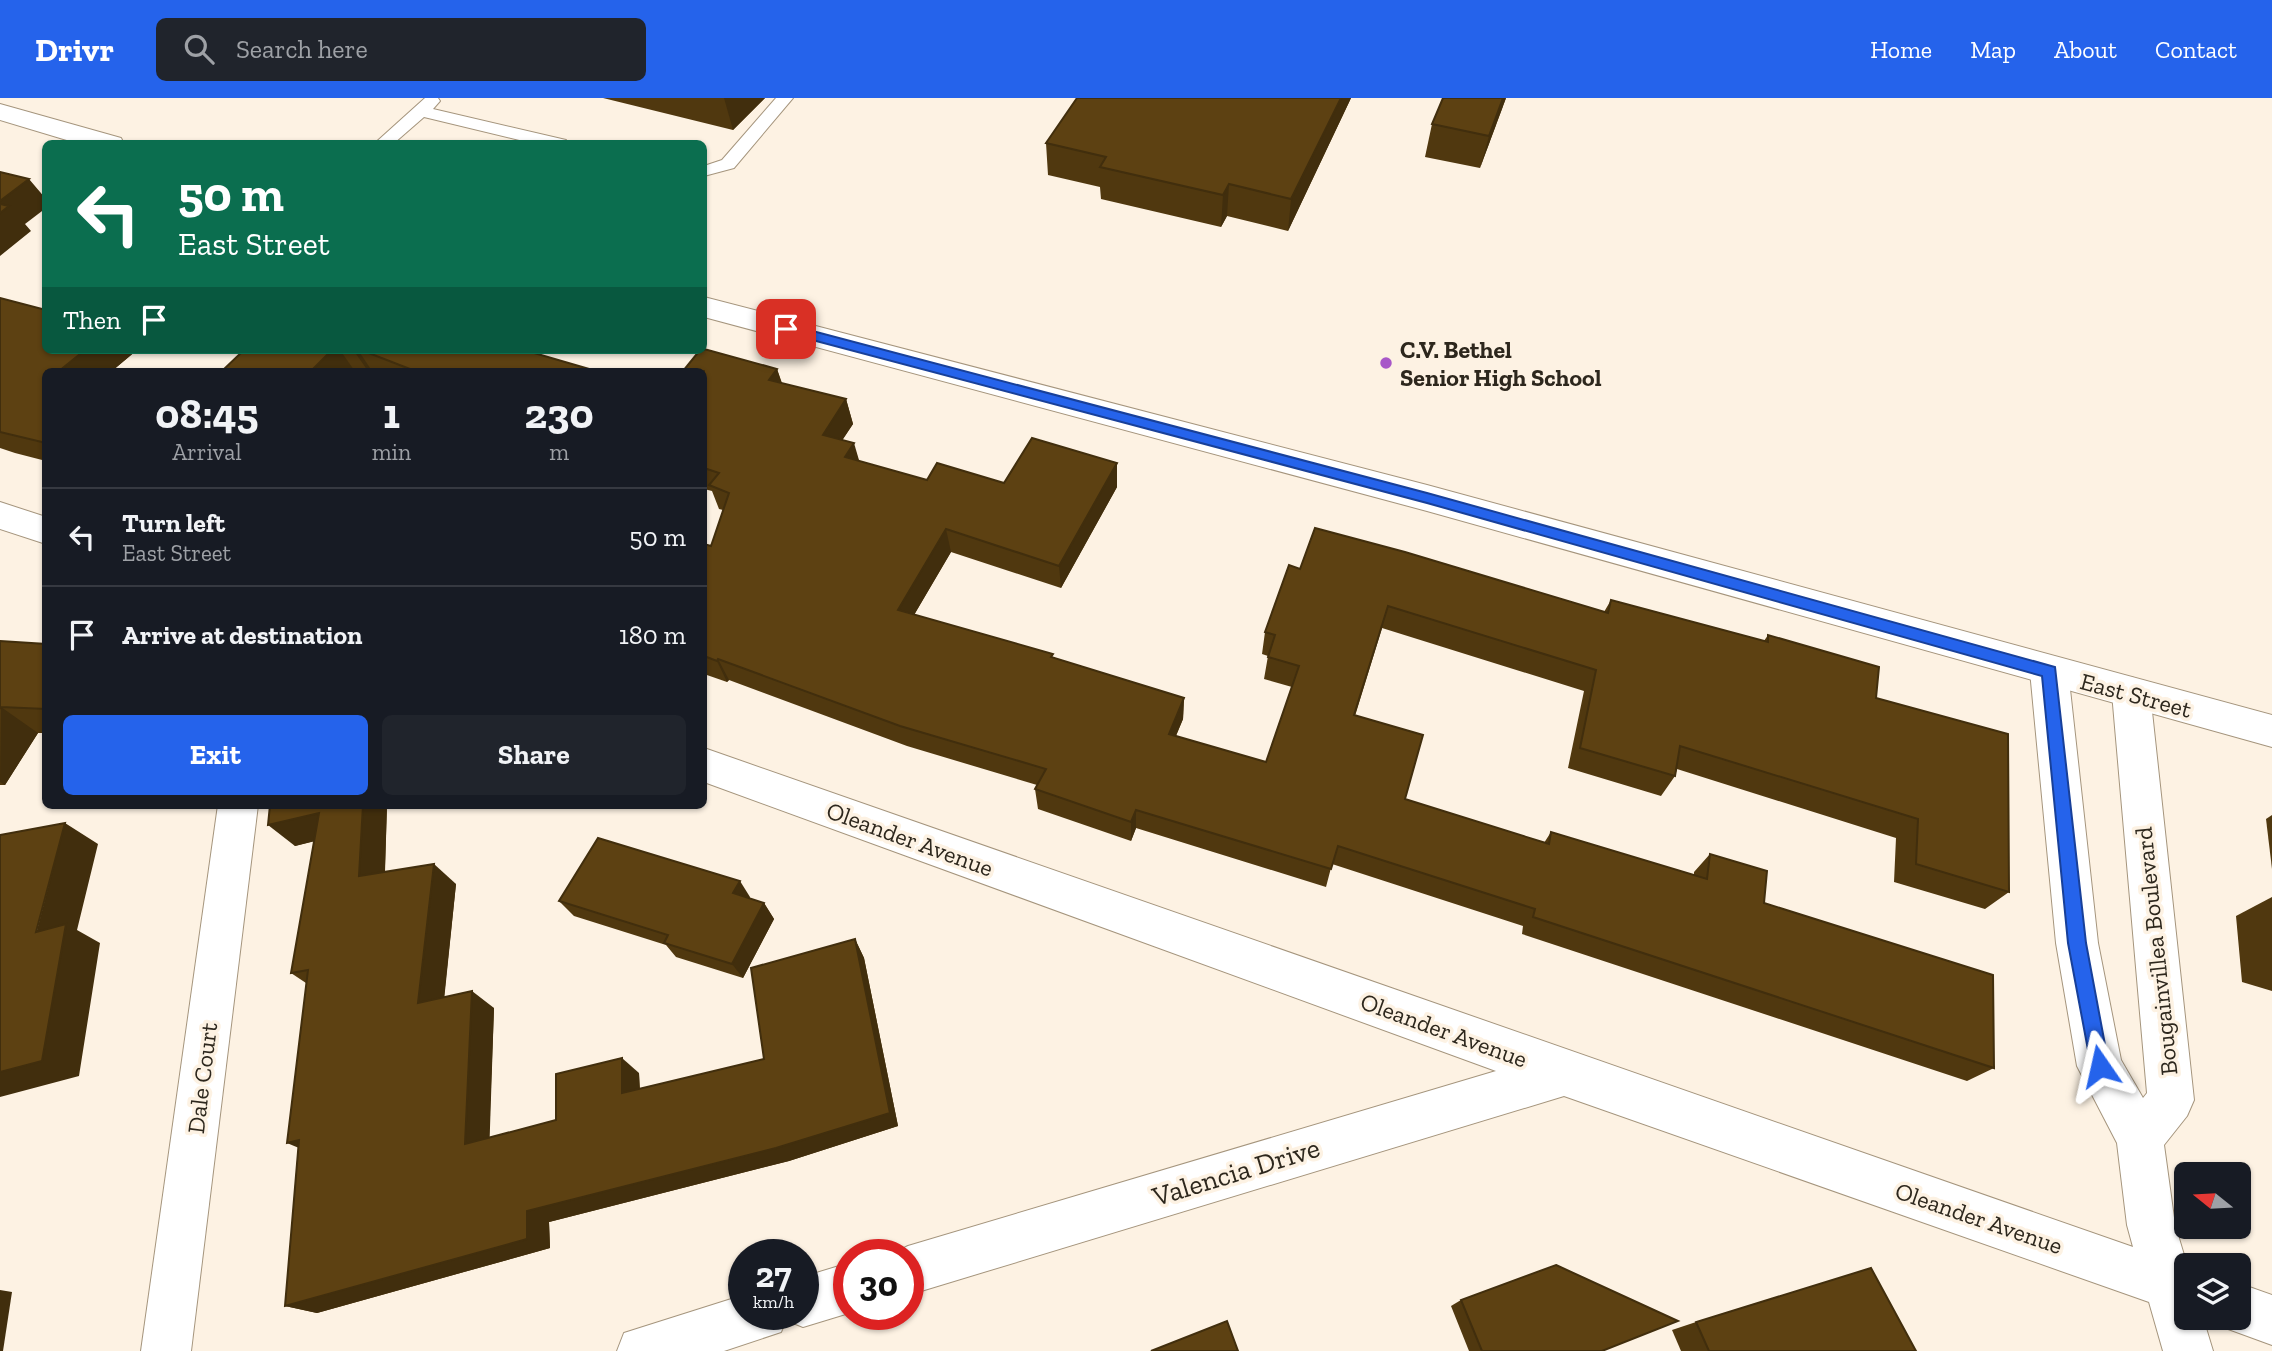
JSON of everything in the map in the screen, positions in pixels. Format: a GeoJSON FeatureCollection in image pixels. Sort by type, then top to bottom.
{"type":"FeatureCollection","features":[{"type":"Feature","properties":{"kind":"street"},"geometry":{"type":"LineString","coordinates":[[0,113],[97,140]]}},
{"type":"Feature","properties":{"kind":"street","name":"East Street"},"geometry":{"type":"LineString","coordinates":[[707,308],[1427,498],[2272,731]]}},
{"type":"Feature","properties":{"kind":"street"},"geometry":{"type":"LineString","coordinates":[[0,515],[42,530]]}},
{"type":"Feature","properties":{"kind":"street"},"geometry":{"type":"LineString","coordinates":[[2049,671],[2077,943],[2100,1066],[2140,1138],[2151,1225],[2174,1280]]}},
{"type":"Feature","properties":{"kind":"street","name":"Bougainvillea Boulevard"},"geometry":{"type":"LineString","coordinates":[[2132,693],[2171,1100],[2140,1138]]}},
{"type":"Feature","properties":{"kind":"street","name":"Oleander Avenue"},"geometry":{"type":"LineString","coordinates":[[707,766],[1564,1073],[2174,1286]]}},
{"type":"Feature","properties":{"kind":"street","name":"Dale Court"},"geometry":{"type":"LineString","coordinates":[[166,1351],[237,809]]}},
{"type":"Feature","properties":{"kind":"street","name":"Valencia Drive"},"geometry":{"type":"LineString","coordinates":[[924,1265],[1564,1073]]}},
{"type":"Feature","properties":{"kind":"street"},"geometry":{"type":"LineString","coordinates":[[2251,1313],[2272,1320]]}},
{"type":"Feature","properties":{"kind":"street"},"geometry":{"type":"LineString","coordinates":[[642,1351],[728,1325]]}},
{"type":"Feature","properties":{"kind":"street"},"geometry":{"type":"LineString","coordinates":[[2184,1330],[2188,1351]]}},
{"type":"Feature","properties":{"kind":"lane"},"geometry":{"type":"LineString","coordinates":[[387,140],[435,98]]}},
{"type":"Feature","properties":{"kind":"lane"},"geometry":{"type":"LineString","coordinates":[[707,171],[728,164],[785,98]]}},
{"type":"Feature","properties":{"kind":"lane"},"geometry":{"type":"LineString","coordinates":[[421,111],[543,140]]}},
{"type":"Feature","properties":{"kind":"building"},"geometry":{"type":"Polygon","coordinates":[[[1077,98],[1341,98],[1291,199],[1229,184],[1223,195],[1100,167],[1106,157],[1046,143],[1077,98]]]}},
{"type":"Feature","properties":{"kind":"building"},"geometry":{"type":"Polygon","coordinates":[[[1443,98],[1503,98],[1489,136],[1432,124],[1443,98]]]}},
{"type":"Feature","properties":{"kind":"building"},"geometry":{"type":"Polygon","coordinates":[[[0,172],[29,179],[0,201],[0,172]]]}},
{"type":"Feature","properties":{"kind":"building"},"geometry":{"type":"Polygon","coordinates":[[[0,204],[9,206],[0,213],[0,204]]]}},
{"type":"Feature","properties":{"kind":"building"},"geometry":{"type":"Polygon","coordinates":[[[0,298],[42,309],[42,354],[80,354],[63,368],[42,368],[42,442],[0,432],[0,298]]]}},
{"type":"Feature","properties":{"kind":"building"},"geometry":{"type":"Polygon","coordinates":[[[707,350],[777,369],[769,380],[846,399],[823,435],[854,443],[845,457],[927,480],[937,463],[1004,483],[1032,438],[1117,463],[1059,566],[946,529],[898,610],[1053,654],[1051,657],[1184,698],[1169,734],[1266,762],[1299,666],[1268,657],[1275,635],[1265,632],[1289,565],[1300,569],[1315,528],[1608,613],[1611,600],[1768,642],[1768,635],[1879,667],[1876,698],[2008,734],[2009,892],[1916,864],[1918,819],[1680,746],[1675,776],[1580,748],[1596,670],[1388,606],[1354,715],[1423,735],[1405,799],[1549,844],[1551,832],[1707,879],[1710,854],[1767,871],[1764,903],[1993,975],[1994,1068],[1533,917],[1535,909],[1338,846],[1331,869],[1136,810],[1131,822],[1035,789],[1046,769],[900,726],[707,657],[707,545],[711,546],[729,493],[709,485],[719,473],[707,469],[707,368],[685,368],[697,354],[707,354],[707,350]]]}},
{"type":"Feature","properties":{"kind":"building"},"geometry":{"type":"Polygon","coordinates":[[[240,354],[328,354],[314,368],[225,368],[240,354]]]}},
{"type":"Feature","properties":{"kind":"building"},"geometry":{"type":"Polygon","coordinates":[[[371,354],[538,354],[586,368],[407,368],[371,354]]]}},
{"type":"Feature","properties":{"kind":"building"},"geometry":{"type":"Polygon","coordinates":[[[0,641],[42,644],[42,709],[0,708],[0,641]]]}},
{"type":"Feature","properties":{"kind":"building"},"geometry":{"type":"Polygon","coordinates":[[[270,809],[363,809],[359,876],[434,864],[418,1003],[472,991],[465,1144],[556,1120],[556,1074],[622,1058],[622,1093],[764,1059],[751,968],[855,939],[890,1113],[776,1148],[527,1211],[527,1239],[285,1306],[299,1140],[287,1143],[308,970],[291,973],[319,813],[268,825],[270,809]]]}},
{"type":"Feature","properties":{"kind":"building"},"geometry":{"type":"Polygon","coordinates":[[[65,823],[36,932],[66,924],[42,1061],[0,1072],[0,835],[65,823]]]}},
{"type":"Feature","properties":{"kind":"building"},"geometry":{"type":"Polygon","coordinates":[[[598,838],[740,881],[733,893],[764,903],[732,964],[664,943],[668,935],[559,901],[598,838]]]}},
{"type":"Feature","properties":{"kind":"building"},"geometry":{"type":"Polygon","coordinates":[[[1556,1265],[1678,1321],[1602,1351],[1482,1351],[1461,1300],[1556,1265]]]}},
{"type":"Feature","properties":{"kind":"building"},"geometry":{"type":"Polygon","coordinates":[[[1871,1268],[1916,1351],[1709,1351],[1696,1322],[1871,1268]]]}},
{"type":"Feature","properties":{"kind":"building"},"geometry":{"type":"Polygon","coordinates":[[[1227,1321],[1238,1351],[1151,1351],[1227,1321]]]}},
{"type":"Feature","properties":{"kind":"place","name":"C.V. Bethel Senior High School"},"geometry":{"type":"Point","coordinates":[1386,363]}},
{"type":"Feature","properties":{"kind":"route"},"geometry":{"type":"LineString","coordinates":[[786,329],[1427,498],[2049,671],[2077,943],[2100,1066]]}}]}
